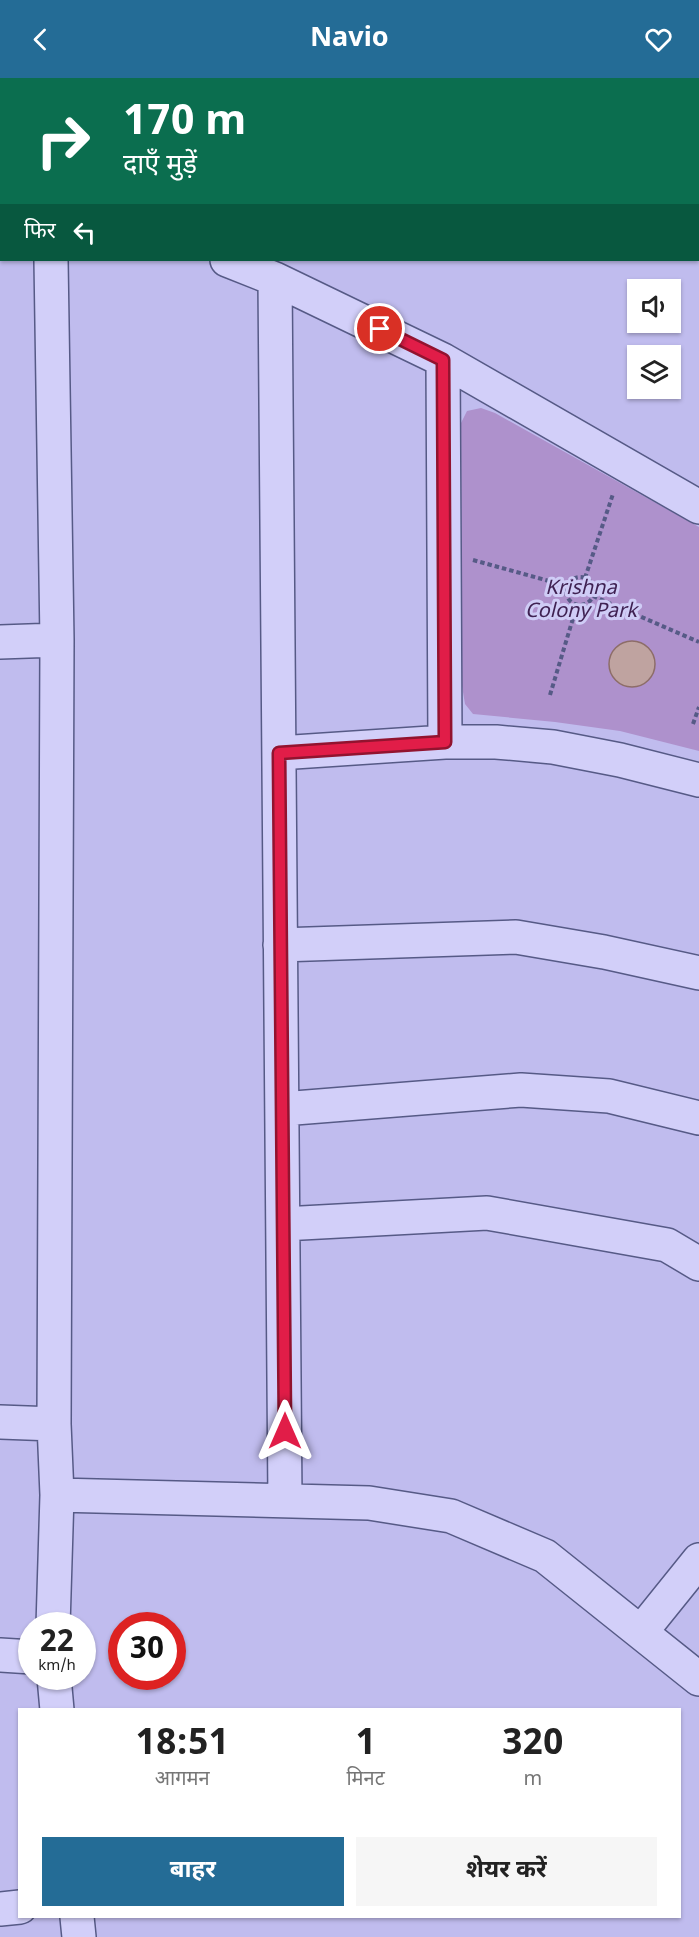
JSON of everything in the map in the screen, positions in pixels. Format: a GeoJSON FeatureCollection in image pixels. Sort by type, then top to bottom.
{"type":"FeatureCollection","features":[{"type":"Feature","properties":{"kind":"street"},"geometry":{"type":"LineString","coordinates":[[51,261],[57,640],[54,1424],[57,1495],[53,1612]]}},
{"type":"Feature","properties":{"kind":"street"},"geometry":{"type":"LineString","coordinates":[[230,261],[275,279],[443,360],[699,507]]}},
{"type":"Feature","properties":{"kind":"street"},"geometry":{"type":"LineString","coordinates":[[275,279],[285,1500]]}},
{"type":"Feature","properties":{"kind":"street"},"geometry":{"type":"LineString","coordinates":[[443,360],[445,742]]}},
{"type":"Feature","properties":{"kind":"street"},"geometry":{"type":"LineString","coordinates":[[0,642],[57,640]]}},
{"type":"Feature","properties":{"kind":"street"},"geometry":{"type":"LineString","coordinates":[[279,753],[445,742],[496,742],[552,747],[620,760],[699,780]]}},
{"type":"Feature","properties":{"kind":"street"},"geometry":{"type":"LineString","coordinates":[[280,945],[516,937],[604,952],[699,973]]}},
{"type":"Feature","properties":{"kind":"street"},"geometry":{"type":"LineString","coordinates":[[282,1109],[521,1090],[609,1096],[699,1118]]}},
{"type":"Feature","properties":{"kind":"street"},"geometry":{"type":"LineString","coordinates":[[283,1224],[488,1213],[667,1245],[699,1264]]}},
{"type":"Feature","properties":{"kind":"street"},"geometry":{"type":"LineString","coordinates":[[0,1422],[54,1424]]}},
{"type":"Feature","properties":{"kind":"street"},"geometry":{"type":"LineString","coordinates":[[57,1495],[369,1503],[451,1516],[545,1556],[699,1679]]}},
{"type":"Feature","properties":{"kind":"street"},"geometry":{"type":"LineString","coordinates":[[641,1632],[699,1560]]}},
{"type":"Feature","properties":{"kind":"street"},"geometry":{"type":"LineString","coordinates":[[0,1655],[18,1656]]}},
{"type":"Feature","properties":{"kind":"street"},"geometry":{"type":"LineString","coordinates":[[55,1690],[57,1708]]}},
{"type":"Feature","properties":{"kind":"street"},"geometry":{"type":"LineString","coordinates":[[0,1909],[18,1907]]}},
{"type":"Feature","properties":{"kind":"street"},"geometry":{"type":"LineString","coordinates":[[77,1918],[79,1937]]}},
{"type":"Feature","properties":{"kind":"path"},"geometry":{"type":"LineString","coordinates":[[585,578],[614,494]]}},
{"type":"Feature","properties":{"kind":"path"},"geometry":{"type":"LineString","coordinates":[[473,560],[567,586]]}},
{"type":"Feature","properties":{"kind":"path"},"geometry":{"type":"LineString","coordinates":[[576,577],[585,578],[594,587],[593,596],[587,603],[578,605],[567,596],[567,586],[576,577]]}},
{"type":"Feature","properties":{"kind":"path"},"geometry":{"type":"LineString","coordinates":[[593,596],[699,642]]}},
{"type":"Feature","properties":{"kind":"path"},"geometry":{"type":"LineString","coordinates":[[550,694],[578,605]]}},
{"type":"Feature","properties":{"kind":"path"},"geometry":{"type":"LineString","coordinates":[[693,724],[699,707]]}},
{"type":"Feature","properties":{"kind":"green space","name":"Krishna Colony Park"},"geometry":{"type":"Polygon","coordinates":[[[481,408],[495,413],[699,527],[699,751],[620,731],[473,714],[465,704],[462,686],[461,423],[467,411],[481,408]]]}},
{"type":"Feature","properties":{"kind":"shaded area"},"geometry":{"type":"Polygon","coordinates":[[[632,641],[641,642],[649,647],[654,655],[654,673],[649,681],[641,686],[632,687],[623,686],[615,681],[610,673],[609,664],[610,655],[615,647],[623,642],[632,641]]]}},
{"type":"Feature","properties":{"kind":"route"},"geometry":{"type":"LineString","coordinates":[[285,1431],[279,753],[445,742],[443,360],[380,329]]}}]}
